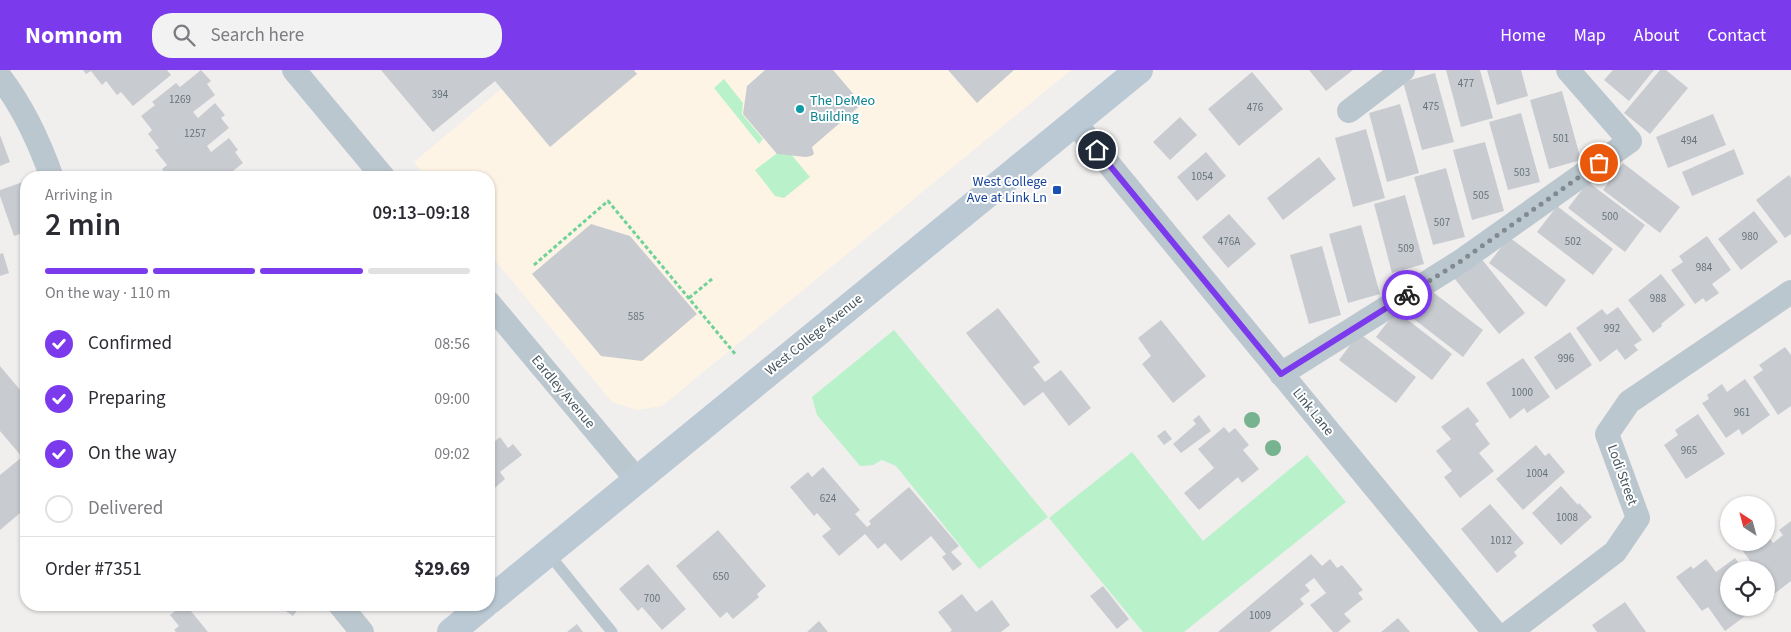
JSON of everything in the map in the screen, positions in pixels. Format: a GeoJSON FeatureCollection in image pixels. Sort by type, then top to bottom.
{"type":"FeatureCollection","features":[{"type":"Feature","properties":{"kind":"main road","name":"West College Avenue"},"geometry":{"type":"LineString","coordinates":[[495,596],[1140,70]]}},
{"type":"Feature","properties":{"kind":"main road"},"geometry":{"type":"LineString","coordinates":[[451,632],[477,611]]}},
{"type":"Feature","properties":{"kind":"street"},"geometry":{"type":"LineString","coordinates":[[294,70],[378,171]]}},
{"type":"Feature","properties":{"kind":"street"},"geometry":{"type":"LineString","coordinates":[[1349,111],[1403,70]]}},
{"type":"Feature","properties":{"kind":"street"},"geometry":{"type":"LineString","coordinates":[[1281,374],[1461,261],[1630,141],[1568,70]]}},
{"type":"Feature","properties":{"kind":"street"},"geometry":{"type":"LineString","coordinates":[[0,76],[28,120],[50,171]]}},
{"type":"Feature","properties":{"kind":"street","name":"Link Lane"},"geometry":{"type":"LineString","coordinates":[[1075,123],[1494,632]]}},
{"type":"Feature","properties":{"kind":"street","name":"Lodi Street"},"geometry":{"type":"LineString","coordinates":[[1510,632],[1615,552],[1638,518],[1607,434],[1629,402],[1791,292]]}},
{"type":"Feature","properties":{"kind":"street","name":"Eardley Avenue"},"geometry":{"type":"LineString","coordinates":[[495,310],[637,480]]}},
{"type":"Feature","properties":{"kind":"street"},"geometry":{"type":"LineString","coordinates":[[345,611],[362,632]]}},
{"type":"Feature","properties":{"kind":"lane"},"geometry":{"type":"LineString","coordinates":[[548,553],[612,632]]}},
{"type":"Feature","properties":{"kind":"path"},"geometry":{"type":"LineString","coordinates":[[534,265],[608,201],[736,355]]}},
{"type":"Feature","properties":{"kind":"path"},"geometry":{"type":"LineString","coordinates":[[689,298],[712,279]]}},
{"type":"Feature","properties":{"kind":"shaded area"},"geometry":{"type":"Polygon","coordinates":[[[524,70],[1071,70],[662,406],[637,410],[612,402],[495,260],[495,171],[421,171],[414,162],[524,70]]]}},
{"type":"Feature","properties":{"kind":"green space"},"geometry":{"type":"Polygon","coordinates":[[[724,79],[743,103],[742,114],[763,139],[759,144],[714,88],[724,79]]]}},
{"type":"Feature","properties":{"kind":"green space"},"geometry":{"type":"Polygon","coordinates":[[[785,147],[810,177],[784,198],[775,196],[755,170],[785,147]]]}},
{"type":"Feature","properties":{"kind":"green space"},"geometry":{"type":"Polygon","coordinates":[[[894,330],[1048,517],[979,569],[896,466],[882,460],[873,465],[860,466],[817,415],[812,397],[894,330]]]}},
{"type":"Feature","properties":{"kind":"green space"},"geometry":{"type":"Polygon","coordinates":[[[1132,452],[1203,541],[1307,455],[1346,502],[1184,632],[1143,632],[1049,518],[1132,452]]]}},
{"type":"Feature","properties":{"kind":"building"},"geometry":{"type":"Polygon","coordinates":[[[83,70],[167,70],[171,75],[133,106],[121,92],[117,95],[106,81],[102,85],[91,71],[86,74],[83,70]]]}},
{"type":"Feature","properties":{"kind":"building"},"geometry":{"type":"Polygon","coordinates":[[[201,70],[211,81],[207,84],[215,95],[193,112],[198,118],[215,103],[225,115],[221,118],[229,128],[207,146],[211,152],[229,138],[238,150],[235,152],[243,163],[233,171],[164,171],[162,169],[167,165],[155,150],[159,148],[148,134],[152,130],[141,116],[155,105],[152,102],[176,83],[180,87],[201,70]]]}},
{"type":"Feature","properties":{"kind":"building"},"geometry":{"type":"Polygon","coordinates":[[[381,70],[634,70],[637,74],[550,147],[495,81],[433,132],[381,70]]]}},
{"type":"Feature","properties":{"kind":"building","name":"The DeMeo Building"},"geometry":{"type":"Polygon","coordinates":[[[765,70],[833,70],[862,104],[812,147],[814,154],[811,156],[777,154],[743,114],[747,86],[765,70]]]}},
{"type":"Feature","properties":{"kind":"building"},"geometry":{"type":"Polygon","coordinates":[[[948,70],[1014,70],[977,103],[948,70]]]}},
{"type":"Feature","properties":{"kind":"building"},"geometry":{"type":"Polygon","coordinates":[[[1309,70],[1353,70],[1326,91],[1309,70]]]}},
{"type":"Feature","properties":{"kind":"building"},"geometry":{"type":"Polygon","coordinates":[[[1446,70],[1480,70],[1493,118],[1461,127],[1446,70]]]}},
{"type":"Feature","properties":{"kind":"building"},"geometry":{"type":"Polygon","coordinates":[[[1487,70],[1521,70],[1528,96],[1497,105],[1487,70]]]}},
{"type":"Feature","properties":{"kind":"building"},"geometry":{"type":"Polygon","coordinates":[[[1613,70],[1654,70],[1629,101],[1604,80],[1613,70]]]}},
{"type":"Feature","properties":{"kind":"building"},"geometry":{"type":"Polygon","coordinates":[[[1660,70],[1666,70],[1688,88],[1650,134],[1624,113],[1660,70]]]}},
{"type":"Feature","properties":{"kind":"building"},"geometry":{"type":"Polygon","coordinates":[[[1252,72],[1283,109],[1239,146],[1208,109],[1252,72]]]}},
{"type":"Feature","properties":{"kind":"building"},"geometry":{"type":"Polygon","coordinates":[[[1435,73],[1454,142],[1422,150],[1403,82],[1435,73]]]}},
{"type":"Feature","properties":{"kind":"building"},"geometry":{"type":"Polygon","coordinates":[[[1562,91],[1581,160],[1549,169],[1530,100],[1562,91]]]}},
{"type":"Feature","properties":{"kind":"building"},"geometry":{"type":"Polygon","coordinates":[[[1400,104],[1419,173],[1387,182],[1369,113],[1400,104]]]}},
{"type":"Feature","properties":{"kind":"building"},"geometry":{"type":"Polygon","coordinates":[[[1521,113],[1540,182],[1508,190],[1489,122],[1521,113]]]}},
{"type":"Feature","properties":{"kind":"building"},"geometry":{"type":"Polygon","coordinates":[[[1713,114],[1726,145],[1668,168],[1656,137],[1713,114]]]}},
{"type":"Feature","properties":{"kind":"building"},"geometry":{"type":"Polygon","coordinates":[[[1180,117],[1197,135],[1170,160],[1153,142],[1180,117]]]}},
{"type":"Feature","properties":{"kind":"building"},"geometry":{"type":"Polygon","coordinates":[[[1366,129],[1385,198],[1353,207],[1335,138],[1366,129]]]}},
{"type":"Feature","properties":{"kind":"building"},"geometry":{"type":"Polygon","coordinates":[[[0,135],[10,162],[0,166],[0,135]]]}},
{"type":"Feature","properties":{"kind":"building"},"geometry":{"type":"Polygon","coordinates":[[[1485,142],[1504,211],[1472,220],[1453,150],[1485,142]]]}},
{"type":"Feature","properties":{"kind":"building"},"geometry":{"type":"Polygon","coordinates":[[[1734,149],[1744,174],[1692,196],[1682,172],[1734,149]]]}},
{"type":"Feature","properties":{"kind":"building"},"geometry":{"type":"Polygon","coordinates":[[[1206,152],[1226,176],[1197,201],[1177,177],[1206,152]]]}},
{"type":"Feature","properties":{"kind":"building"},"geometry":{"type":"Polygon","coordinates":[[[1319,157],[1336,179],[1283,220],[1267,198],[1319,157]]]}},
{"type":"Feature","properties":{"kind":"building"},"geometry":{"type":"Polygon","coordinates":[[[1623,163],[1680,207],[1660,233],[1603,190],[1623,163]]]}},
{"type":"Feature","properties":{"kind":"building"},"geometry":{"type":"Polygon","coordinates":[[[1446,168],[1465,237],[1433,245],[1414,177],[1446,168]]]}},
{"type":"Feature","properties":{"kind":"building"},"geometry":{"type":"Polygon","coordinates":[[[1789,175],[1791,178],[1791,234],[1785,238],[1756,200],[1789,175]]]}},
{"type":"Feature","properties":{"kind":"building"},"geometry":{"type":"Polygon","coordinates":[[[1588,182],[1645,225],[1625,252],[1568,208],[1588,182]]]}},
{"type":"Feature","properties":{"kind":"building"},"geometry":{"type":"Polygon","coordinates":[[[20,183],[20,234],[14,236],[0,196],[0,190],[20,183]]]}},
{"type":"Feature","properties":{"kind":"building"},"geometry":{"type":"Polygon","coordinates":[[[1405,195],[1424,264],[1392,273],[1374,204],[1405,195]]]}},
{"type":"Feature","properties":{"kind":"building"},"geometry":{"type":"Polygon","coordinates":[[[1557,206],[1613,249],[1593,275],[1537,232],[1557,206]]]}},
{"type":"Feature","properties":{"kind":"building"},"geometry":{"type":"Polygon","coordinates":[[[1754,211],[1778,242],[1741,270],[1718,239],[1754,211]]]}},
{"type":"Feature","properties":{"kind":"building"},"geometry":{"type":"Polygon","coordinates":[[[1229,214],[1256,244],[1228,268],[1202,237],[1229,214]]]}},
{"type":"Feature","properties":{"kind":"building"},"geometry":{"type":"Polygon","coordinates":[[[591,224],[630,236],[697,314],[642,361],[601,356],[532,274],[591,224]]]}},
{"type":"Feature","properties":{"kind":"building"},"geometry":{"type":"Polygon","coordinates":[[[1361,225],[1380,294],[1348,303],[1329,234],[1361,225]]]}},
{"type":"Feature","properties":{"kind":"building"},"geometry":{"type":"Polygon","coordinates":[[[1707,236],[1731,270],[1712,284],[1719,293],[1706,302],[1703,298],[1695,304],[1671,270],[1683,262],[1679,256],[1707,236]]]}},
{"type":"Feature","properties":{"kind":"building"},"geometry":{"type":"Polygon","coordinates":[[[1509,237],[1566,280],[1546,307],[1489,263],[1509,237]]]}},
{"type":"Feature","properties":{"kind":"building"},"geometry":{"type":"Polygon","coordinates":[[[1322,246],[1341,315],[1309,324],[1290,255],[1322,246]]]}},
{"type":"Feature","properties":{"kind":"building"},"geometry":{"type":"Polygon","coordinates":[[[3,253],[9,273],[0,276],[0,254],[3,253]]]}},
{"type":"Feature","properties":{"kind":"building"},"geometry":{"type":"Polygon","coordinates":[[[1480,257],[1525,313],[1499,334],[1454,278],[1480,257]]]}},
{"type":"Feature","properties":{"kind":"building"},"geometry":{"type":"Polygon","coordinates":[[[1661,274],[1685,305],[1661,324],[1662,326],[1653,333],[1628,300],[1661,274]]]}},
{"type":"Feature","properties":{"kind":"building"},"geometry":{"type":"Polygon","coordinates":[[[1426,287],[1483,330],[1463,357],[1406,313],[1426,287]]]}},
{"type":"Feature","properties":{"kind":"building"},"geometry":{"type":"Polygon","coordinates":[[[1618,307],[1642,340],[1634,345],[1638,350],[1625,360],[1617,349],[1600,362],[1576,328],[1602,309],[1607,315],[1618,307]]]}},
{"type":"Feature","properties":{"kind":"building"},"geometry":{"type":"Polygon","coordinates":[[[998,308],[1040,362],[1033,367],[1045,382],[1061,370],[1091,408],[1069,426],[1043,392],[1024,406],[966,333],[998,308]]]}},
{"type":"Feature","properties":{"kind":"building"},"geometry":{"type":"Polygon","coordinates":[[[1396,311],[1452,354],[1432,380],[1376,337],[1396,311]]]}},
{"type":"Feature","properties":{"kind":"building"},"geometry":{"type":"Polygon","coordinates":[[[1161,320],[1206,376],[1173,403],[1142,364],[1151,356],[1138,338],[1161,320]]]}},
{"type":"Feature","properties":{"kind":"building"},"geometry":{"type":"Polygon","coordinates":[[[1570,332],[1592,365],[1556,390],[1534,357],[1570,332]]]}},
{"type":"Feature","properties":{"kind":"building"},"geometry":{"type":"Polygon","coordinates":[[[1359,333],[1416,377],[1396,403],[1339,360],[1359,333]]]}},
{"type":"Feature","properties":{"kind":"building"},"geometry":{"type":"Polygon","coordinates":[[[1785,347],[1791,355],[1791,406],[1778,415],[1753,377],[1763,370],[1759,365],[1785,347]]]}},
{"type":"Feature","properties":{"kind":"building"},"geometry":{"type":"Polygon","coordinates":[[[1523,358],[1550,397],[1527,413],[1524,408],[1510,419],[1486,383],[1523,358]]]}},
{"type":"Feature","properties":{"kind":"building"},"geometry":{"type":"Polygon","coordinates":[[[0,366],[20,390],[20,455],[0,431],[0,366]]]}},
{"type":"Feature","properties":{"kind":"building"},"geometry":{"type":"Polygon","coordinates":[[[1745,379],[1770,415],[1742,435],[1739,429],[1726,438],[1702,403],[1709,399],[1707,395],[1722,384],[1727,392],[1745,379]]]}},
{"type":"Feature","properties":{"kind":"building"},"geometry":{"type":"Polygon","coordinates":[[[1468,407],[1479,421],[1475,424],[1490,444],[1479,453],[1494,471],[1460,498],[1444,477],[1452,471],[1436,451],[1451,439],[1441,427],[1468,407]]]}},
{"type":"Feature","properties":{"kind":"building"},"geometry":{"type":"Polygon","coordinates":[[[1698,414],[1725,454],[1686,479],[1664,445],[1678,435],[1675,430],[1698,414]]]}},
{"type":"Feature","properties":{"kind":"building"},"geometry":{"type":"Polygon","coordinates":[[[1199,415],[1211,431],[1181,453],[1173,444],[1196,424],[1193,420],[1199,415]]]}},
{"type":"Feature","properties":{"kind":"building"},"geometry":{"type":"Polygon","coordinates":[[[1224,427],[1229,433],[1235,428],[1249,445],[1243,450],[1259,469],[1242,483],[1238,477],[1199,510],[1184,493],[1214,468],[1198,449],[1224,427]]]}},
{"type":"Feature","properties":{"kind":"building"},"geometry":{"type":"Polygon","coordinates":[[[1165,430],[1172,439],[1164,445],[1157,436],[1165,430]]]}},
{"type":"Feature","properties":{"kind":"building"},"geometry":{"type":"Polygon","coordinates":[[[500,437],[508,448],[513,444],[522,455],[500,472],[505,479],[495,488],[495,441],[500,437]]]}},
{"type":"Feature","properties":{"kind":"building"},"geometry":{"type":"Polygon","coordinates":[[[1536,445],[1545,456],[1549,453],[1565,472],[1523,510],[1496,479],[1536,445]]]}},
{"type":"Feature","properties":{"kind":"building"},"geometry":{"type":"Polygon","coordinates":[[[20,459],[20,513],[0,530],[0,475],[20,459]]]}},
{"type":"Feature","properties":{"kind":"building"},"geometry":{"type":"Polygon","coordinates":[[[823,467],[860,510],[855,514],[867,527],[871,524],[869,521],[909,487],[959,546],[951,552],[962,564],[953,571],[942,557],[946,554],[931,536],[901,561],[885,543],[878,549],[865,534],[839,556],[822,536],[831,529],[817,513],[814,516],[790,487],[808,472],[812,477],[823,467]]]}},
{"type":"Feature","properties":{"kind":"building"},"geometry":{"type":"Polygon","coordinates":[[[1561,486],[1592,517],[1561,545],[1532,513],[1561,486]]]}},
{"type":"Feature","properties":{"kind":"building"},"geometry":{"type":"Polygon","coordinates":[[[1490,504],[1524,543],[1514,552],[1517,556],[1497,573],[1461,529],[1490,504]]]}},
{"type":"Feature","properties":{"kind":"building"},"geometry":{"type":"Polygon","coordinates":[[[1791,521],[1791,581],[1775,593],[1775,561],[1750,561],[1743,551],[1775,551],[1775,541],[1783,535],[1779,530],[1791,521]]]}},
{"type":"Feature","properties":{"kind":"building"},"geometry":{"type":"Polygon","coordinates":[[[718,530],[766,586],[757,594],[759,597],[733,619],[727,612],[720,618],[676,566],[718,530]]]}},
{"type":"Feature","properties":{"kind":"building"},"geometry":{"type":"Polygon","coordinates":[[[1311,554],[1322,566],[1330,559],[1337,568],[1342,565],[1363,590],[1358,593],[1363,599],[1344,614],[1351,621],[1338,632],[1333,632],[1310,605],[1326,593],[1314,578],[1305,585],[1310,591],[1300,599],[1304,604],[1270,632],[1218,632],[1311,554]]]}},
{"type":"Feature","properties":{"kind":"building"},"geometry":{"type":"Polygon","coordinates":[[[1706,559],[1716,572],[1720,569],[1720,616],[1745,616],[1725,631],[1708,607],[1702,611],[1676,577],[1691,566],[1693,569],[1706,559]]]}},
{"type":"Feature","properties":{"kind":"building"},"geometry":{"type":"Polygon","coordinates":[[[648,564],[686,609],[662,630],[642,607],[638,611],[619,589],[648,564]]]}},
{"type":"Feature","properties":{"kind":"building"},"geometry":{"type":"Polygon","coordinates":[[[1103,586],[1129,619],[1117,629],[1090,596],[1103,586]]]}},
{"type":"Feature","properties":{"kind":"building"},"geometry":{"type":"Polygon","coordinates":[[[962,594],[976,612],[992,600],[1010,625],[1001,632],[950,632],[952,630],[938,612],[962,594]]]}},
{"type":"Feature","properties":{"kind":"building"},"geometry":{"type":"Polygon","coordinates":[[[1625,602],[1646,632],[1597,632],[1592,625],[1625,602]]]}},
{"type":"Feature","properties":{"kind":"building"},"geometry":{"type":"Polygon","coordinates":[[[175,611],[191,611],[208,632],[176,632],[174,630],[179,626],[170,615],[175,611]]]}},
{"type":"Feature","properties":{"kind":"building"},"geometry":{"type":"Polygon","coordinates":[[[286,611],[297,611],[293,616],[286,611]]]}},
{"type":"Feature","properties":{"kind":"building"},"geometry":{"type":"Polygon","coordinates":[[[1398,618],[1410,632],[1381,632],[1398,618]]]}},
{"type":"Feature","properties":{"kind":"building"},"geometry":{"type":"Polygon","coordinates":[[[819,621],[828,632],[807,632],[819,621]]]}},
{"type":"Feature","properties":{"kind":"building"},"geometry":{"type":"Polygon","coordinates":[[[577,624],[583,632],[567,632],[577,624]]]}},
{"type":"Feature","properties":{"kind":"way so far"},"geometry":{"type":"LineString","coordinates":[[1407,295],[1461,261],[1599,163]]}},
{"type":"Feature","properties":{"kind":"place","name":"The DeMeo Building"},"geometry":{"type":"Point","coordinates":[800,109]}},
{"type":"Feature","properties":{"kind":"place","name":"West College Ave at Link Ln"},"geometry":{"type":"Point","coordinates":[1057,190]}},
{"type":"Feature","properties":{"kind":"route"},"geometry":{"type":"LineString","coordinates":[[1097,150],[1281,374],[1407,295]]}}]}
